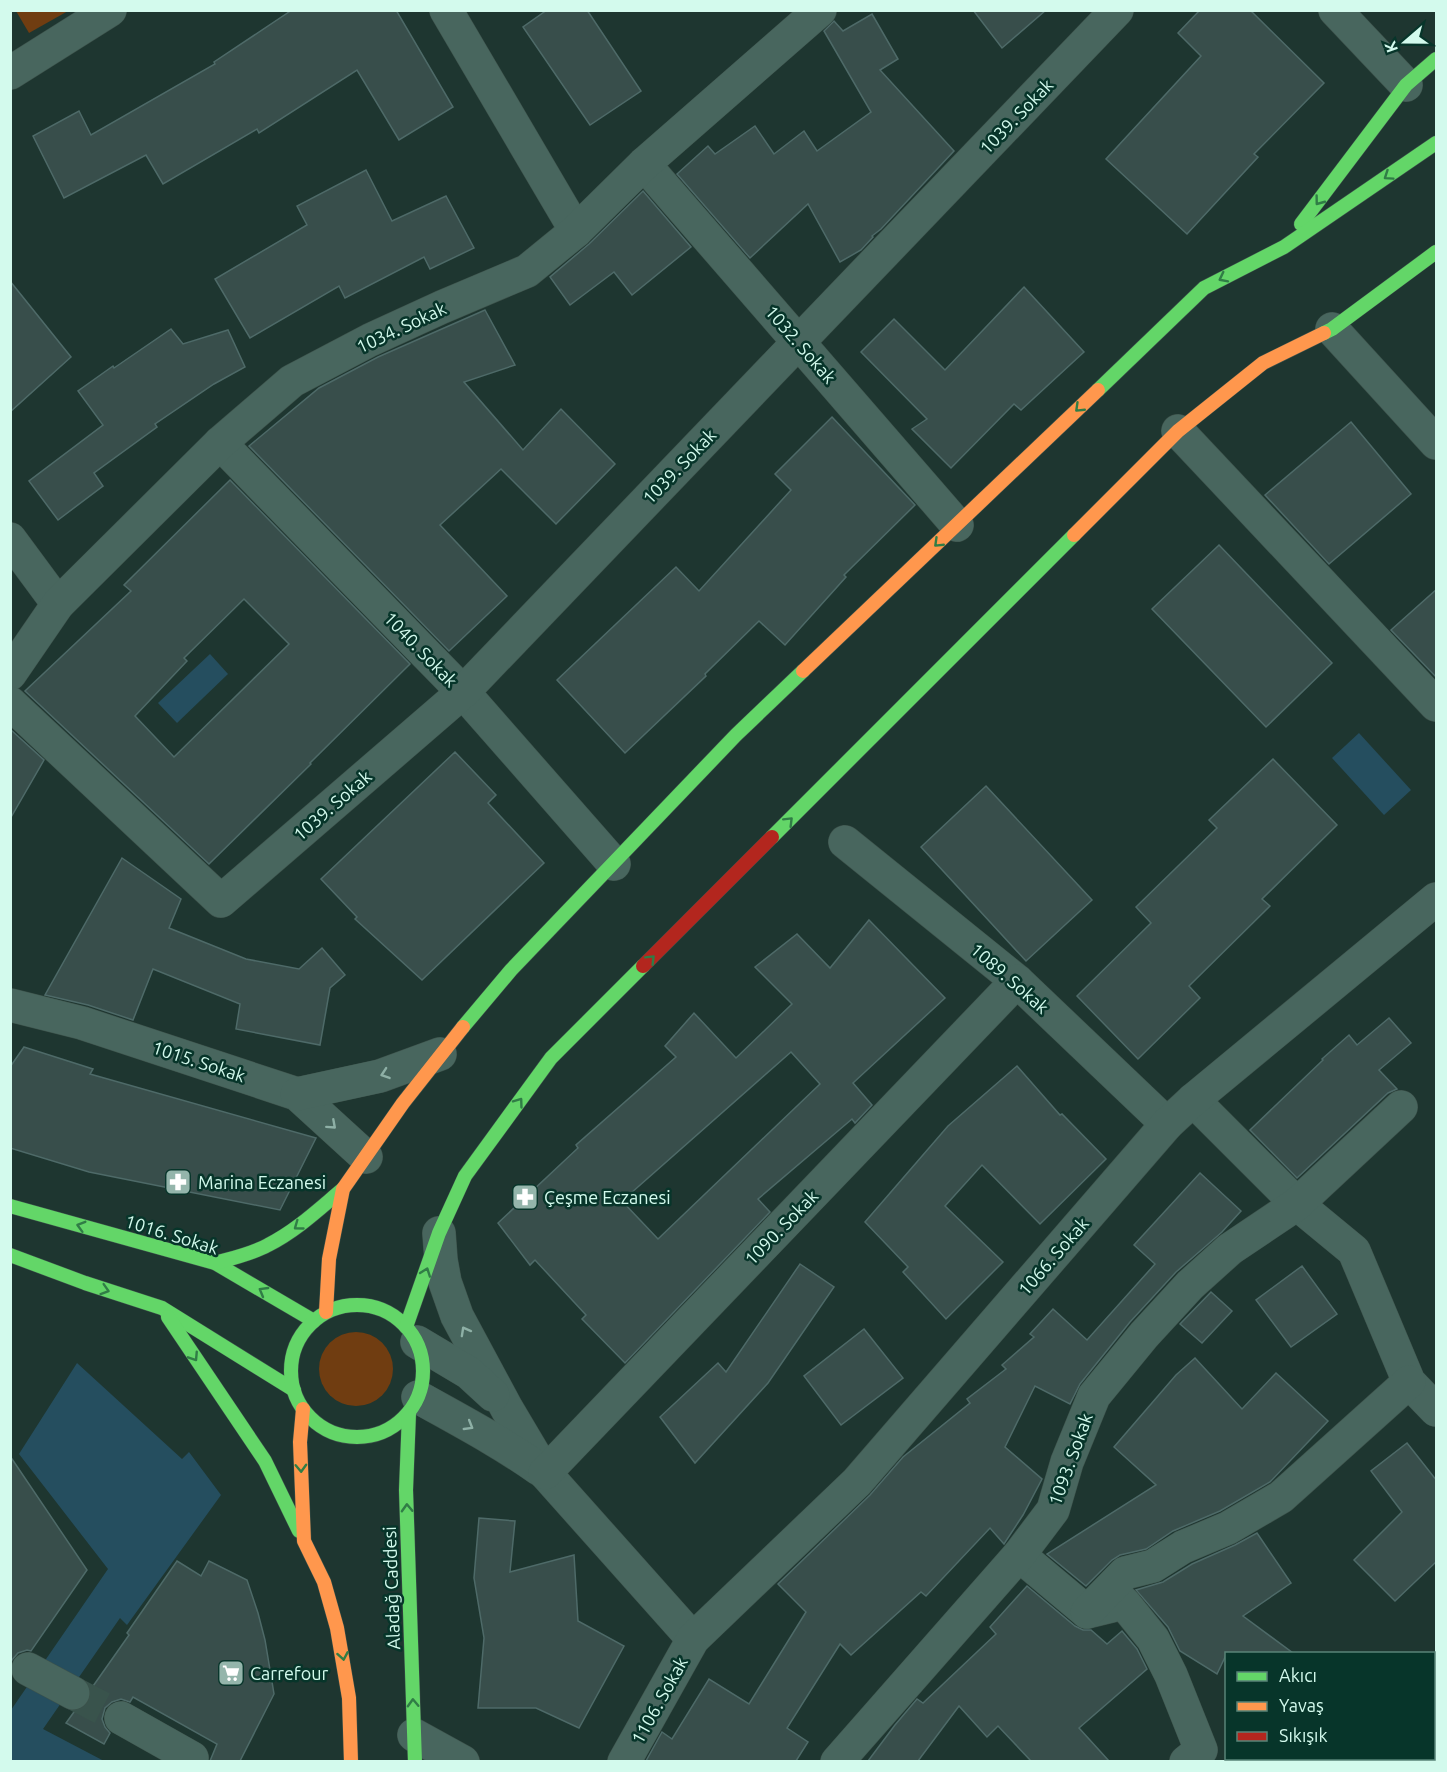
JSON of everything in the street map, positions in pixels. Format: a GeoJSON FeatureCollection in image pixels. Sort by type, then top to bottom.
{"type":"FeatureCollection","features":[{"type":"Feature","properties":{"kind":"main road"},"geometry":{"type":"LineString","coordinates":[[1284,247],[1406,85],[1437,59]]}},
{"type":"Feature","properties":{"kind":"main road"},"geometry":{"type":"LineString","coordinates":[[215,1263],[250,1253],[275,1242],[343,1189],[440,1054],[511,970],[736,735],[1204,288],[1284,247],[1437,142]]}},
{"type":"Feature","properties":{"kind":"main road"},"geometry":{"type":"LineString","coordinates":[[411,1335],[439,1233],[465,1176],[551,1058],[1178,432],[1263,363],[1332,329],[1437,252]]}},
{"type":"Feature","properties":{"kind":"main road"},"geometry":{"type":"LineString","coordinates":[[326,1312],[329,1259],[343,1189]]}},
{"type":"Feature","properties":{"kind":"main road","name":"1016. Sokak"},"geometry":{"type":"LineString","coordinates":[[10,1206],[215,1263],[314,1321]]}},
{"type":"Feature","properties":{"kind":"main road"},"geometry":{"type":"LineString","coordinates":[[10,1255],[84,1283],[162,1308],[294,1390]]}},
{"type":"Feature","properties":{"kind":"main road"},"geometry":{"type":"LineString","coordinates":[[369,1306],[395,1317],[411,1335],[422,1360],[423,1378],[414,1405],[394,1426],[375,1435],[355,1438],[335,1434],[317,1424],[303,1409],[294,1390],[291,1370],[294,1350],[304,1331],[326,1312],[339,1307],[369,1306]]}},
{"type":"Feature","properties":{"kind":"main road"},"geometry":{"type":"LineString","coordinates":[[162,1308],[265,1461],[324,1582],[337,1628],[349,1698],[351,1761]]}},
{"type":"Feature","properties":{"kind":"main road","name":"Aladağ Caddesi"},"geometry":{"type":"LineString","coordinates":[[414,1405],[406,1490],[414,1748]]}},
{"type":"Feature","properties":{"kind":"main road"},"geometry":{"type":"LineString","coordinates":[[303,1409],[300,1442],[304,1541]]}},
{"type":"Feature","properties":{"kind":"street"},"geometry":{"type":"LineString","coordinates":[[15,61],[110,10]]}},
{"type":"Feature","properties":{"kind":"street"},"geometry":{"type":"LineString","coordinates":[[446,10],[576,231]]}},
{"type":"Feature","properties":{"kind":"street","name":"1034. Sokak"},"geometry":{"type":"LineString","coordinates":[[10,674],[58,604],[220,443],[292,381],[370,340],[527,271],[576,231],[644,164],[820,10]]}},
{"type":"Feature","properties":{"kind":"street","name":"1039. Sokak"},"geometry":{"type":"LineString","coordinates":[[10,703],[221,901],[463,692],[1117,10]]}},
{"type":"Feature","properties":{"kind":"street"},"geometry":{"type":"LineString","coordinates":[[1335,10],[1406,85]]}},
{"type":"Feature","properties":{"kind":"street","name":"1032. Sokak"},"geometry":{"type":"LineString","coordinates":[[644,164],[957,525]]}},
{"type":"Feature","properties":{"kind":"street"},"geometry":{"type":"LineString","coordinates":[[1332,329],[1437,443]]}},
{"type":"Feature","properties":{"kind":"street"},"geometry":{"type":"LineString","coordinates":[[1178,432],[1437,705]]}},
{"type":"Feature","properties":{"kind":"street","name":"1040. Sokak"},"geometry":{"type":"LineString","coordinates":[[220,443],[463,692],[614,864]]}},
{"type":"Feature","properties":{"kind":"street"},"geometry":{"type":"LineString","coordinates":[[10,539],[58,604]]}},
{"type":"Feature","properties":{"kind":"street","name":"1089. Sokak"},"geometry":{"type":"LineString","coordinates":[[845,842],[1017,981],[1167,1124]]}},
{"type":"Feature","properties":{"kind":"street","name":"1066. Sokak"},"geometry":{"type":"LineString","coordinates":[[693,1639],[857,1482],[1167,1124],[1437,899]]}},
{"type":"Feature","properties":{"kind":"street","name":"1090. Sokak"},"geometry":{"type":"LineString","coordinates":[[545,1473],[1017,981]]}},
{"type":"Feature","properties":{"kind":"street","name":"1015. Sokak"},"geometry":{"type":"LineString","coordinates":[[10,1005],[82,1023],[297,1094],[366,1157]]}},
{"type":"Feature","properties":{"kind":"street"},"geometry":{"type":"LineString","coordinates":[[297,1094],[380,1076],[440,1054]]}},
{"type":"Feature","properties":{"kind":"street"},"geometry":{"type":"LineString","coordinates":[[1193,1100],[1298,1204],[1354,1251],[1409,1382],[1437,1410]]}},
{"type":"Feature","properties":{"kind":"street","name":"1093. Sokak"},"geometry":{"type":"LineString","coordinates":[[837,1761],[1019,1555],[1053,1510],[1067,1462],[1094,1396],[1144,1335],[1190,1285],[1230,1249],[1298,1204],[1401,1107]]}},
{"type":"Feature","properties":{"kind":"street"},"geometry":{"type":"LineString","coordinates":[[439,1233],[445,1282],[457,1316],[507,1409],[545,1473],[693,1639]]}},
{"type":"Feature","properties":{"kind":"street"},"geometry":{"type":"LineString","coordinates":[[411,1335],[469,1373],[507,1409]]}},
{"type":"Feature","properties":{"kind":"street"},"geometry":{"type":"LineString","coordinates":[[1087,1612],[1125,1573],[1153,1566],[1183,1547],[1228,1528],[1281,1497],[1409,1382]]}},
{"type":"Feature","properties":{"kind":"street"},"geometry":{"type":"LineString","coordinates":[[414,1405],[515,1452],[545,1473]]}},
{"type":"Feature","properties":{"kind":"street"},"geometry":{"type":"LineString","coordinates":[[1019,1555],[1087,1612]]}},
{"type":"Feature","properties":{"kind":"street"},"geometry":{"type":"LineString","coordinates":[[1087,1612],[1124,1603],[1153,1639],[1172,1675],[1201,1750],[1185,1761]]}},
{"type":"Feature","properties":{"kind":"street","name":"1106. Sokak"},"geometry":{"type":"LineString","coordinates":[[624,1761],[693,1639]]}},
{"type":"Feature","properties":{"kind":"street"},"geometry":{"type":"LineString","coordinates":[[28,1669],[73,1693]]}},
{"type":"Feature","properties":{"kind":"street"},"geometry":{"type":"LineString","coordinates":[[121,1718],[192,1758],[191,1761]]}},
{"type":"Feature","properties":{"kind":"street"},"geometry":{"type":"LineString","coordinates":[[414,1748],[463,1761]]}},
{"type":"Feature","properties":{"kind":"shaded area"},"geometry":{"type":"Polygon","coordinates":[[[16,11],[68,11],[29,33],[16,11]]]}},
{"type":"Feature","properties":{"kind":"shaded area"},"geometry":{"type":"Polygon","coordinates":[[[356,1332],[370,1335],[382,1343],[390,1355],[393,1369],[390,1383],[382,1395],[370,1403],[356,1406],[342,1403],[330,1395],[322,1383],[319,1369],[322,1355],[330,1343],[342,1335],[356,1332]]]}},
{"type":"Feature","properties":{"kind":"water"},"geometry":{"type":"Polygon","coordinates":[[[210,654],[228,674],[177,723],[158,703],[210,654]]]}},
{"type":"Feature","properties":{"kind":"water"},"geometry":{"type":"Polygon","coordinates":[[[1359,733],[1411,790],[1384,815],[1332,758],[1359,733]]]}},
{"type":"Feature","properties":{"kind":"water"},"geometry":{"type":"Polygon","coordinates":[[[77,1363],[182,1459],[189,1452],[221,1495],[127,1625],[120,1618],[43,1729],[104,1761],[11,1762],[11,1710],[108,1569],[19,1454],[77,1363]]]}},
{"type":"Feature","properties":{"kind":"building"},"geometry":{"type":"Polygon","coordinates":[[[292,10],[396,10],[453,107],[399,140],[357,70],[259,133],[257,129],[163,184],[146,155],[64,198],[33,136],[79,111],[91,135],[215,64],[214,62],[292,10]]]}},
{"type":"Feature","properties":{"kind":"building"},"geometry":{"type":"Polygon","coordinates":[[[547,10],[587,10],[641,91],[590,125],[523,27],[547,10]]]}},
{"type":"Feature","properties":{"kind":"building"},"geometry":{"type":"Polygon","coordinates":[[[973,10],[1046,10],[1002,48],[973,10]]]}},
{"type":"Feature","properties":{"kind":"building"},"geometry":{"type":"Polygon","coordinates":[[[1200,10],[1250,10],[1324,83],[1254,154],[1258,157],[1187,234],[1106,159],[1201,56],[1178,33],[1200,10]]]}},
{"type":"Feature","properties":{"kind":"building"},"geometry":{"type":"Polygon","coordinates":[[[872,14],[898,59],[880,70],[954,151],[861,250],[840,262],[808,204],[750,258],[677,174],[708,146],[715,154],[755,126],[774,154],[804,131],[817,151],[871,112],[824,31],[834,21],[843,31],[872,14]]]}},
{"type":"Feature","properties":{"kind":"building"},"geometry":{"type":"Polygon","coordinates":[[[366,170],[392,221],[446,196],[474,248],[430,269],[424,257],[345,298],[339,286],[250,338],[215,279],[307,225],[297,206],[366,170]]]}},
{"type":"Feature","properties":{"kind":"building"},"geometry":{"type":"Polygon","coordinates":[[[643,191],[691,247],[632,295],[614,272],[570,305],[550,277],[589,244],[643,191]]]}},
{"type":"Feature","properties":{"kind":"building"},"geometry":{"type":"Polygon","coordinates":[[[10,281],[71,357],[10,412],[10,281]]]}},
{"type":"Feature","properties":{"kind":"building"},"geometry":{"type":"Polygon","coordinates":[[[1024,287],[1084,352],[1021,410],[1014,404],[951,468],[912,429],[927,419],[861,352],[894,319],[945,370],[1024,287]]]}},
{"type":"Feature","properties":{"kind":"building"},"geometry":{"type":"Polygon","coordinates":[[[485,310],[515,365],[464,382],[523,450],[561,409],[615,464],[556,524],[501,469],[440,525],[507,596],[449,651],[249,446],[319,388],[378,357],[485,310]]]}},
{"type":"Feature","properties":{"kind":"building"},"geometry":{"type":"Polygon","coordinates":[[[171,329],[183,344],[228,330],[245,367],[214,384],[155,424],[157,427],[94,473],[103,486],[58,520],[29,481],[103,425],[78,391],[171,329]]]}},
{"type":"Feature","properties":{"kind":"building"},"geometry":{"type":"Polygon","coordinates":[[[832,417],[915,505],[844,575],[846,577],[785,645],[759,621],[705,674],[706,676],[625,753],[557,680],[676,567],[699,591],[791,490],[775,474],[832,417]]]}},
{"type":"Feature","properties":{"kind":"building"},"geometry":{"type":"Polygon","coordinates":[[[1351,422],[1411,494],[1329,564],[1265,495],[1351,422]]]}},
{"type":"Feature","properties":{"kind":"building"},"geometry":{"type":"Polygon","coordinates":[[[230,480],[410,664],[209,864],[25,691],[131,591],[124,585],[230,480]],[[244,599],[184,658],[187,661],[135,716],[174,757],[289,644],[244,599]]]}},
{"type":"Feature","properties":{"kind":"building"},"geometry":{"type":"Polygon","coordinates":[[[1219,545],[1332,663],[1266,727],[1152,609],[1219,545]]]}},
{"type":"Feature","properties":{"kind":"building"},"geometry":{"type":"Polygon","coordinates":[[[1437,589],[1437,678],[1391,630],[1437,589]]]}},
{"type":"Feature","properties":{"kind":"building"},"geometry":{"type":"Polygon","coordinates":[[[10,729],[44,760],[10,819],[10,729]]]}},
{"type":"Feature","properties":{"kind":"building"},"geometry":{"type":"Polygon","coordinates":[[[455,752],[496,795],[488,803],[544,863],[422,980],[355,919],[357,917],[321,879],[455,752]]]}},
{"type":"Feature","properties":{"kind":"building"},"geometry":{"type":"Polygon","coordinates":[[[1273,759],[1337,825],[1262,899],[1270,906],[1189,986],[1200,998],[1138,1059],[1077,996],[1151,923],[1136,907],[1217,828],[1209,820],[1273,759]]]}},
{"type":"Feature","properties":{"kind":"building"},"geometry":{"type":"Polygon","coordinates":[[[986,786],[1092,900],[1026,961],[921,847],[986,786]]]}},
{"type":"Feature","properties":{"kind":"building"},"geometry":{"type":"Polygon","coordinates":[[[122,858],[181,899],[169,928],[246,959],[299,969],[322,948],[345,975],[330,988],[320,1045],[236,1029],[240,1004],[153,969],[133,1020],[88,1005],[45,995],[122,858]]]}},
{"type":"Feature","properties":{"kind":"building"},"geometry":{"type":"Polygon","coordinates":[[[869,920],[945,998],[853,1083],[872,1105],[855,1123],[852,1119],[758,1199],[770,1212],[625,1363],[582,1319],[586,1315],[535,1260],[530,1265],[498,1223],[578,1148],[576,1145],[676,1057],[665,1046],[694,1013],[736,1058],[792,1004],[755,967],[797,934],[830,968],[869,920]],[[791,1052],[622,1201],[658,1239],[820,1084],[791,1052]]]}},
{"type":"Feature","properties":{"kind":"building"},"geometry":{"type":"Polygon","coordinates":[[[1389,1018],[1411,1043],[1379,1070],[1397,1089],[1388,1093],[1297,1178],[1250,1130],[1349,1035],[1357,1045],[1389,1018]]]}},
{"type":"Feature","properties":{"kind":"building"},"geometry":{"type":"Polygon","coordinates":[[[24,1047],[93,1069],[90,1074],[316,1138],[280,1210],[89,1172],[10,1148],[10,1067],[24,1047]]]}},
{"type":"Feature","properties":{"kind":"building"},"geometry":{"type":"Polygon","coordinates":[[[1017,1066],[1060,1115],[1062,1114],[1106,1159],[1040,1224],[982,1165],[945,1206],[1003,1262],[946,1319],[903,1272],[908,1267],[865,1222],[948,1126],[1017,1066]]]}},
{"type":"Feature","properties":{"kind":"building"},"geometry":{"type":"Polygon","coordinates":[[[1200,1173],[1241,1211],[1222,1232],[1176,1272],[1130,1322],[1080,1384],[1070,1404],[1035,1386],[1005,1447],[1042,1479],[1004,1544],[990,1528],[926,1596],[921,1592],[851,1655],[840,1644],[787,1728],[808,1742],[796,1761],[646,1761],[662,1732],[672,1739],[709,1679],[749,1704],[806,1612],[778,1584],[870,1495],[903,1457],[970,1403],[967,1399],[1006,1369],[1002,1365],[1034,1337],[1030,1334],[1053,1309],[1087,1340],[1155,1264],[1134,1245],[1200,1173]]]}},
{"type":"Feature","properties":{"kind":"building"},"geometry":{"type":"Polygon","coordinates":[[[800,1264],[834,1287],[768,1383],[695,1463],[660,1417],[718,1363],[726,1372],[800,1264]]]}},
{"type":"Feature","properties":{"kind":"building"},"geometry":{"type":"Polygon","coordinates":[[[1302,1266],[1337,1314],[1291,1347],[1256,1300],[1302,1266]]]}},
{"type":"Feature","properties":{"kind":"building"},"geometry":{"type":"Polygon","coordinates":[[[1211,1292],[1232,1311],[1202,1343],[1180,1324],[1211,1292]]]}},
{"type":"Feature","properties":{"kind":"building"},"geometry":{"type":"Polygon","coordinates":[[[864,1329],[903,1378],[841,1425],[804,1376],[864,1329]]]}},
{"type":"Feature","properties":{"kind":"building"},"geometry":{"type":"Polygon","coordinates":[[[1195,1358],[1242,1409],[1276,1373],[1328,1421],[1270,1482],[1220,1511],[1173,1531],[1146,1549],[1120,1555],[1086,1586],[1047,1554],[1156,1485],[1114,1447],[1176,1375],[1195,1358]]]}},
{"type":"Feature","properties":{"kind":"building"},"geometry":{"type":"Polygon","coordinates":[[[1407,1443],[1437,1481],[1437,1561],[1395,1601],[1354,1560],[1402,1512],[1371,1471],[1407,1443]]]}},
{"type":"Feature","properties":{"kind":"building"},"geometry":{"type":"Polygon","coordinates":[[[10,1456],[87,1570],[31,1651],[18,1653],[10,1664],[10,1456]]]}},
{"type":"Feature","properties":{"kind":"building"},"geometry":{"type":"Polygon","coordinates":[[[479,1518],[515,1521],[510,1572],[574,1555],[578,1621],[624,1646],[579,1728],[536,1708],[478,1708],[484,1638],[474,1578],[479,1518]]]}},
{"type":"Feature","properties":{"kind":"building"},"geometry":{"type":"Polygon","coordinates":[[[1257,1533],[1291,1583],[1243,1616],[1292,1652],[1225,1652],[1217,1674],[1180,1651],[1168,1627],[1136,1590],[1163,1582],[1192,1564],[1257,1533]]]}},
{"type":"Feature","properties":{"kind":"building"},"geometry":{"type":"Polygon","coordinates":[[[177,1561],[201,1576],[209,1561],[247,1580],[258,1613],[274,1694],[240,1761],[210,1761],[217,1744],[133,1697],[130,1702],[121,1699],[105,1708],[102,1719],[110,1733],[104,1744],[66,1723],[74,1712],[83,1709],[89,1702],[91,1689],[177,1561]]]}},
{"type":"Feature","properties":{"kind":"building"},"geometry":{"type":"Polygon","coordinates":[[[1027,1586],[1075,1626],[1083,1630],[1091,1630],[1107,1644],[1122,1631],[1137,1649],[1147,1669],[1079,1728],[1109,1761],[1031,1761],[998,1726],[987,1737],[959,1706],[918,1761],[868,1761],[917,1699],[923,1703],[996,1634],[990,1627],[1027,1586]]]}},
{"type":"Feature","properties":{"kind":"tunnel"},"geometry":{"type":"LineString","coordinates":[[73,1693],[121,1718]]}},
{"type":"Feature","properties":{"kind":"traffic: fast"},"geometry":{"type":"LineString","coordinates":[[1301,224],[1406,85],[1436,59]]}},
{"type":"Feature","properties":{"kind":"traffic: fast"},"geometry":{"type":"LineString","coordinates":[[1098,390],[1204,288],[1284,247],[1436,143]]}},
{"type":"Feature","properties":{"kind":"traffic: fast"},"geometry":{"type":"LineString","coordinates":[[1324,333],[1436,252]]}},
{"type":"Feature","properties":{"kind":"traffic: fast"},"geometry":{"type":"LineString","coordinates":[[772,837],[1074,535]]}},
{"type":"Feature","properties":{"kind":"traffic: fast"},"geometry":{"type":"LineString","coordinates":[[463,1027],[511,970],[736,735],[803,671]]}},
{"type":"Feature","properties":{"kind":"traffic: fast"},"geometry":{"type":"LineString","coordinates":[[406,1327],[439,1233],[465,1176],[551,1058],[643,966]]}},
{"type":"Feature","properties":{"kind":"traffic: fast"},"geometry":{"type":"LineString","coordinates":[[215,1263],[242,1256],[278,1239],[307,1219],[343,1189]]}},
{"type":"Feature","properties":{"kind":"traffic: fast"},"geometry":{"type":"LineString","coordinates":[[10,1206],[215,1263],[314,1321]]}},
{"type":"Feature","properties":{"kind":"traffic: fast"},"geometry":{"type":"LineString","coordinates":[[10,1255],[162,1308],[294,1390]]}},
{"type":"Feature","properties":{"kind":"traffic: fast"},"geometry":{"type":"LineString","coordinates":[[357,1305],[382,1310],[404,1324],[418,1346],[423,1371],[418,1396],[404,1418],[382,1432],[357,1437],[332,1432],[310,1418],[296,1396],[291,1371],[296,1346],[310,1324],[332,1310],[357,1305]]}},
{"type":"Feature","properties":{"kind":"traffic: fast"},"geometry":{"type":"LineString","coordinates":[[168,1317],[265,1461],[299,1531]]}},
{"type":"Feature","properties":{"kind":"traffic: fast"},"geometry":{"type":"LineString","coordinates":[[409,1413],[406,1490],[415,1762]]}},
{"type":"Feature","properties":{"kind":"traffic: slow"},"geometry":{"type":"LineString","coordinates":[[1074,535],[1178,431],[1263,363],[1324,333]]}},
{"type":"Feature","properties":{"kind":"traffic: slow"},"geometry":{"type":"LineString","coordinates":[[803,671],[1098,390]]}},
{"type":"Feature","properties":{"kind":"traffic: slow"},"geometry":{"type":"LineString","coordinates":[[326,1312],[329,1259],[343,1189],[403,1103],[463,1027]]}},
{"type":"Feature","properties":{"kind":"traffic: slow"},"geometry":{"type":"LineString","coordinates":[[303,1409],[300,1442],[304,1541],[324,1582],[337,1628],[349,1698],[351,1762]]}},
{"type":"Feature","properties":{"kind":"traffic: jam"},"geometry":{"type":"LineString","coordinates":[[643,966],[772,837]]}},
{"type":"Feature","properties":{"kind":"place","name":"Marina Eczanesi"},"geometry":{"type":"Point","coordinates":[178,1182]}},
{"type":"Feature","properties":{"kind":"place","name":"Çeşme Eczanesi"},"geometry":{"type":"Point","coordinates":[525,1197]}},
{"type":"Feature","properties":{"kind":"place","name":"Carrefour"},"geometry":{"type":"Point","coordinates":[231,1673]}}]}
